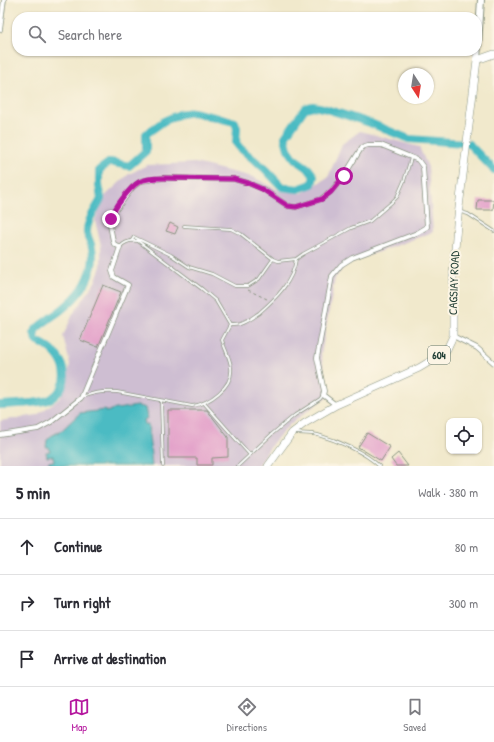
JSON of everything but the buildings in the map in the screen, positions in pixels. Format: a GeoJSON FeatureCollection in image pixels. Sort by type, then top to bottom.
{"type":"FeatureCollection","features":[{"type":"Feature","properties":{"kind":"main road","name":"CAGSIAY ROAD"},"geometry":{"type":"LineString","coordinates":[[480,12],[481,0]]}},
{"type":"Feature","properties":{"kind":"main road"},"geometry":{"type":"LineString","coordinates":[[478,60],[494,54]]}},
{"type":"Feature","properties":{"kind":"main road","name":"CAGSIAY ROAD"},"geometry":{"type":"LineString","coordinates":[[453,336],[453,275],[465,152],[478,56]]}},
{"type":"Feature","properties":{"kind":"main road","name":"604"},"geometry":{"type":"LineString","coordinates":[[268,466],[292,433],[305,423],[336,405],[419,368],[447,349],[453,336]]}},
{"type":"Feature","properties":{"kind":"street"},"geometry":{"type":"LineString","coordinates":[[0,30],[4,0]]}},
{"type":"Feature","properties":{"kind":"street"},"geometry":{"type":"LineString","coordinates":[[0,435],[38,429],[55,419],[81,398],[128,285],[114,277],[112,271],[120,247],[114,244],[110,225],[112,215],[133,187],[141,181],[164,178],[234,179],[262,189],[288,206],[296,207],[322,199],[331,192],[344,176],[362,147],[368,145],[381,145],[418,160],[423,167],[427,227],[417,233],[352,258],[341,265],[332,276],[317,358],[324,391],[323,395],[336,405]]}},
{"type":"Feature","properties":{"kind":"street"},"geometry":{"type":"LineString","coordinates":[[453,336],[477,348],[494,363]]}},
{"type":"Feature","properties":{"kind":"lane"},"geometry":{"type":"LineString","coordinates":[[184,226],[231,230],[241,234],[273,259],[278,261],[296,259],[351,228],[370,221],[392,202],[397,197],[404,181],[411,157]]}},
{"type":"Feature","properties":{"kind":"lane"},"geometry":{"type":"LineString","coordinates":[[459,211],[468,214],[494,231]]}},
{"type":"Feature","properties":{"kind":"lane"},"geometry":{"type":"LineString","coordinates":[[120,247],[125,242],[134,238],[170,254],[189,266],[212,274],[235,286],[248,286],[259,279],[273,259]]}},
{"type":"Feature","properties":{"kind":"lane"},"geometry":{"type":"LineString","coordinates":[[132,240],[138,241],[212,297],[220,307],[230,325]]}},
{"type":"Feature","properties":{"kind":"lane"},"geometry":{"type":"LineString","coordinates":[[230,325],[240,324],[250,320],[272,301],[291,276],[295,267],[296,259]]}},
{"type":"Feature","properties":{"kind":"lane"},"geometry":{"type":"LineString","coordinates":[[81,398],[105,391],[136,395],[192,406],[204,403],[221,392],[229,380],[232,369],[222,340],[230,325]]}},
{"type":"Feature","properties":{"kind":"lane"},"geometry":{"type":"LineString","coordinates":[[238,466],[295,415],[320,399],[323,395]]}},
{"type":"Feature","properties":{"kind":"lane"},"geometry":{"type":"LineString","coordinates":[[161,401],[163,466]]}},
{"type":"Feature","properties":{"kind":"lane"},"geometry":{"type":"LineString","coordinates":[[204,403],[250,455]]}},
{"type":"Feature","properties":{"kind":"lane"},"geometry":{"type":"LineString","coordinates":[[292,433],[316,434],[346,446],[374,461],[378,466]]}},
{"type":"Feature","properties":{"kind":"path"},"geometry":{"type":"LineString","coordinates":[[248,286],[249,291],[272,301]]}},
{"type":"Feature","properties":{"kind":"shaded area"},"geometry":{"type":"Polygon","coordinates":[[[360,131],[419,147],[428,167],[433,232],[359,259],[344,267],[335,278],[321,354],[329,395],[290,424],[273,443],[257,466],[0,466],[0,421],[37,415],[60,398],[65,388],[70,364],[63,336],[73,314],[95,282],[101,266],[101,246],[95,220],[105,196],[129,174],[147,165],[195,163],[253,177],[280,191],[302,193],[328,177],[342,144],[360,131]]]}},
{"type":"Feature","properties":{"kind":"water"},"geometry":{"type":"Polygon","coordinates":[[[137,406],[145,408],[147,418],[144,420],[145,424],[148,425],[152,466],[49,466],[50,463],[48,462],[54,461],[53,456],[47,457],[46,452],[50,451],[49,447],[46,447],[47,440],[62,430],[80,413],[105,410],[105,412],[137,406]]]}},
{"type":"Feature","properties":{"kind":"waterway"},"geometry":{"type":"LineString","coordinates":[[0,405],[48,400],[60,390],[64,382],[65,374],[63,365],[52,351],[45,345],[36,341],[34,332],[72,301],[88,278],[92,267],[93,255],[87,229],[88,224],[101,199],[99,170],[110,162],[129,166],[146,151],[146,134],[164,121],[180,114],[193,112],[235,122],[237,128],[236,143],[240,148],[265,169],[282,187],[298,189],[312,184],[314,176],[308,168],[295,159],[288,149],[285,137],[305,108],[313,106],[323,108],[370,123],[409,139],[464,143]]}},
{"type":"Feature","properties":{"kind":"waterway"},"geometry":{"type":"LineString","coordinates":[[469,144],[494,170]]}},
{"type":"Feature","properties":{"kind":"route"},"geometry":{"type":"LineString","coordinates":[[111,219],[115,210],[133,187],[141,181],[164,178],[234,179],[262,189],[282,204],[296,207],[322,199],[331,192],[344,176]]}}]}
